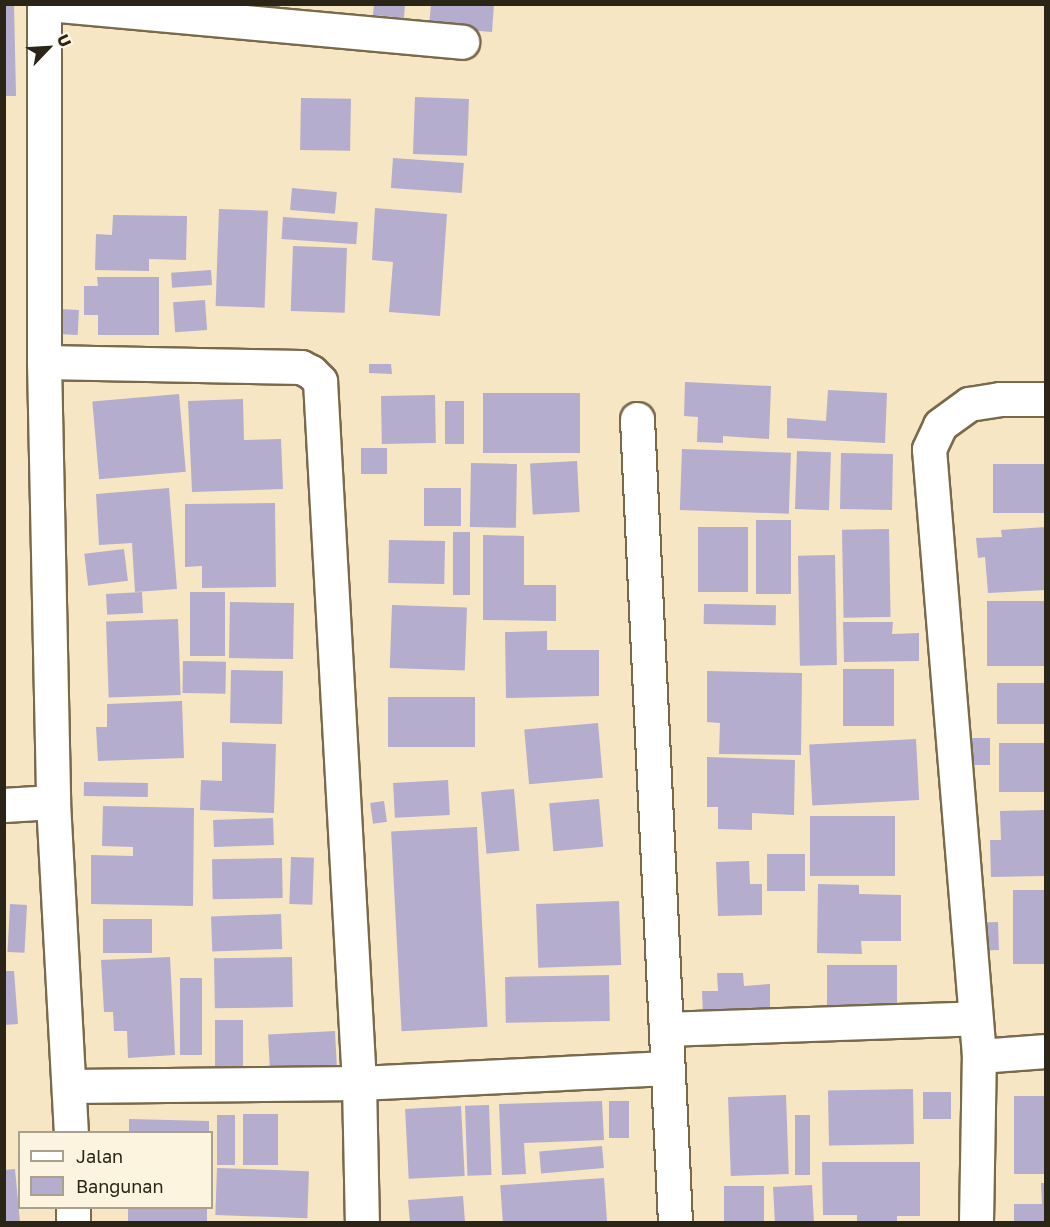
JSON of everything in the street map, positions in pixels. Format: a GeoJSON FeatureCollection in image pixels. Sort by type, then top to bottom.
{"type":"FeatureCollection","features":[{"type":"Feature","properties":{"kind":"street"},"geometry":{"type":"LineString","coordinates":[[44,4],[44,362],[53,802],[71,1131]]}},
{"type":"Feature","properties":{"kind":"street"},"geometry":{"type":"LineString","coordinates":[[48,4],[462,42]]}},
{"type":"Feature","properties":{"kind":"street"},"geometry":{"type":"LineString","coordinates":[[44,362],[301,367],[311,372],[320,381],[359,1083],[362,1222]]}},
{"type":"Feature","properties":{"kind":"street"},"geometry":{"type":"LineString","coordinates":[[976,1222],[979,1056],[929,449],[940,425],[969,404],[1000,399],[1046,399]]}},
{"type":"Feature","properties":{"kind":"street"},"geometry":{"type":"LineString","coordinates":[[637,419],[675,1222]]}},
{"type":"Feature","properties":{"kind":"street"},"geometry":{"type":"LineString","coordinates":[[4,805],[53,802]]}},
{"type":"Feature","properties":{"kind":"street"},"geometry":{"type":"LineString","coordinates":[[666,1029],[975,1018]]}},
{"type":"Feature","properties":{"kind":"street"},"geometry":{"type":"LineString","coordinates":[[979,1056],[1046,1051]]}},
{"type":"Feature","properties":{"kind":"street"},"geometry":{"type":"LineString","coordinates":[[69,1086],[359,1083],[668,1068]]}},
{"type":"Feature","properties":{"kind":"building"},"geometry":{"type":"Polygon","coordinates":[[[4,4],[14,4],[16,96],[4,96],[4,4]]]}},
{"type":"Feature","properties":{"kind":"building"},"geometry":{"type":"Polygon","coordinates":[[[239,4],[280,4],[280,9],[239,4]]]}},
{"type":"Feature","properties":{"kind":"building"},"geometry":{"type":"Polygon","coordinates":[[[374,4],[405,4],[404,18],[373,15],[374,4]]]}},
{"type":"Feature","properties":{"kind":"building"},"geometry":{"type":"Polygon","coordinates":[[[431,4],[494,4],[492,32],[429,27],[431,4]]]}},
{"type":"Feature","properties":{"kind":"building"},"geometry":{"type":"Polygon","coordinates":[[[415,97],[469,99],[467,156],[413,154],[415,97]]]}},
{"type":"Feature","properties":{"kind":"building"},"geometry":{"type":"Polygon","coordinates":[[[301,98],[351,99],[350,151],[300,150],[301,98]]]}},
{"type":"Feature","properties":{"kind":"building"},"geometry":{"type":"Polygon","coordinates":[[[393,158],[464,163],[462,193],[391,188],[393,158]]]}},
{"type":"Feature","properties":{"kind":"building"},"geometry":{"type":"Polygon","coordinates":[[[292,188],[337,192],[335,214],[290,210],[292,188]]]}},
{"type":"Feature","properties":{"kind":"building"},"geometry":{"type":"Polygon","coordinates":[[[375,208],[447,214],[440,316],[389,312],[393,262],[372,260],[375,208]]]}},
{"type":"Feature","properties":{"kind":"building"},"geometry":{"type":"Polygon","coordinates":[[[219,209],[268,211],[265,308],[216,306],[219,209]]]}},
{"type":"Feature","properties":{"kind":"building"},"geometry":{"type":"Polygon","coordinates":[[[113,215],[187,216],[186,260],[149,259],[149,271],[95,270],[96,234],[112,235],[113,215]]]}},
{"type":"Feature","properties":{"kind":"building"},"geometry":{"type":"Polygon","coordinates":[[[283,217],[358,222],[356,244],[281,239],[283,217]]]}},
{"type":"Feature","properties":{"kind":"building"},"geometry":{"type":"Polygon","coordinates":[[[293,246],[347,248],[345,313],[291,311],[293,246]]]}},
{"type":"Feature","properties":{"kind":"building"},"geometry":{"type":"Polygon","coordinates":[[[211,270],[212,285],[172,288],[171,273],[211,270]]]}},
{"type":"Feature","properties":{"kind":"building"},"geometry":{"type":"Polygon","coordinates":[[[97,277],[159,277],[159,335],[98,335],[98,315],[84,315],[84,286],[98,286],[97,277]]]}},
{"type":"Feature","properties":{"kind":"building"},"geometry":{"type":"Polygon","coordinates":[[[205,300],[207,330],[175,332],[173,302],[205,300]]]}},
{"type":"Feature","properties":{"kind":"building"},"geometry":{"type":"Polygon","coordinates":[[[59,309],[79,310],[78,335],[58,334],[59,309]]]}},
{"type":"Feature","properties":{"kind":"building"},"geometry":{"type":"Polygon","coordinates":[[[369,364],[391,364],[392,374],[369,373],[369,364]]]}},
{"type":"Feature","properties":{"kind":"building"},"geometry":{"type":"Polygon","coordinates":[[[685,382],[771,386],[769,439],[723,436],[723,443],[697,442],[698,417],[684,416],[685,382]]]}},
{"type":"Feature","properties":{"kind":"building"},"geometry":{"type":"Polygon","coordinates":[[[828,390],[887,393],[885,443],[787,438],[787,418],[826,421],[828,390]]]}},
{"type":"Feature","properties":{"kind":"building"},"geometry":{"type":"Polygon","coordinates":[[[483,393],[580,393],[580,453],[483,453],[483,393]]]}},
{"type":"Feature","properties":{"kind":"building"},"geometry":{"type":"Polygon","coordinates":[[[179,394],[186,472],[99,479],[92,402],[179,394]]]}},
{"type":"Feature","properties":{"kind":"building"},"geometry":{"type":"Polygon","coordinates":[[[435,395],[436,443],[382,444],[381,396],[435,395]]]}},
{"type":"Feature","properties":{"kind":"building"},"geometry":{"type":"Polygon","coordinates":[[[243,399],[244,440],[281,439],[283,489],[192,492],[188,401],[243,399]]]}},
{"type":"Feature","properties":{"kind":"building"},"geometry":{"type":"Polygon","coordinates":[[[445,401],[464,401],[464,444],[445,444],[445,401]]]}},
{"type":"Feature","properties":{"kind":"building"},"geometry":{"type":"Polygon","coordinates":[[[361,448],[387,448],[387,474],[361,474],[361,448]]]}},
{"type":"Feature","properties":{"kind":"building"},"geometry":{"type":"Polygon","coordinates":[[[682,449],[791,453],[789,514],[680,510],[682,449]]]}},
{"type":"Feature","properties":{"kind":"building"},"geometry":{"type":"Polygon","coordinates":[[[797,451],[831,452],[829,510],[795,509],[797,451]]]}},
{"type":"Feature","properties":{"kind":"building"},"geometry":{"type":"Polygon","coordinates":[[[841,453],[893,454],[892,510],[840,509],[841,453]]]}},
{"type":"Feature","properties":{"kind":"building"},"geometry":{"type":"Polygon","coordinates":[[[577,461],[580,512],[533,514],[530,463],[577,461]]]}},
{"type":"Feature","properties":{"kind":"building"},"geometry":{"type":"Polygon","coordinates":[[[471,463],[517,464],[516,528],[470,527],[471,463]]]}},
{"type":"Feature","properties":{"kind":"building"},"geometry":{"type":"Polygon","coordinates":[[[993,464],[1046,464],[1046,513],[993,513],[993,464]]]}},
{"type":"Feature","properties":{"kind":"building"},"geometry":{"type":"Polygon","coordinates":[[[169,488],[177,589],[135,592],[132,543],[99,545],[96,494],[169,488]]]}},
{"type":"Feature","properties":{"kind":"building"},"geometry":{"type":"Polygon","coordinates":[[[424,488],[461,488],[461,526],[424,526],[424,488]]]}},
{"type":"Feature","properties":{"kind":"building"},"geometry":{"type":"Polygon","coordinates":[[[275,503],[276,587],[202,588],[202,566],[185,567],[185,504],[275,503]]]}},
{"type":"Feature","properties":{"kind":"building"},"geometry":{"type":"Polygon","coordinates":[[[756,520],[791,520],[791,594],[756,594],[756,520]]]}},
{"type":"Feature","properties":{"kind":"building"},"geometry":{"type":"Polygon","coordinates":[[[698,527],[748,527],[748,592],[698,592],[698,527]]]}},
{"type":"Feature","properties":{"kind":"building"},"geometry":{"type":"Polygon","coordinates":[[[1046,527],[1046,590],[988,593],[985,557],[978,558],[976,538],[1002,537],[1001,530],[1046,527]]]}},
{"type":"Feature","properties":{"kind":"building"},"geometry":{"type":"Polygon","coordinates":[[[889,529],[891,617],[844,618],[842,530],[889,529]]]}},
{"type":"Feature","properties":{"kind":"building"},"geometry":{"type":"Polygon","coordinates":[[[453,532],[470,532],[470,595],[453,595],[453,532]]]}},
{"type":"Feature","properties":{"kind":"building"},"geometry":{"type":"Polygon","coordinates":[[[483,535],[524,536],[524,585],[556,585],[556,621],[483,620],[483,535]]]}},
{"type":"Feature","properties":{"kind":"building"},"geometry":{"type":"Polygon","coordinates":[[[389,540],[445,541],[444,584],[388,583],[389,540]]]}},
{"type":"Feature","properties":{"kind":"building"},"geometry":{"type":"Polygon","coordinates":[[[124,549],[128,581],[88,586],[84,554],[124,549]]]}},
{"type":"Feature","properties":{"kind":"building"},"geometry":{"type":"Polygon","coordinates":[[[835,555],[837,665],[800,666],[798,556],[835,555]]]}},
{"type":"Feature","properties":{"kind":"building"},"geometry":{"type":"Polygon","coordinates":[[[142,592],[143,613],[107,615],[106,594],[142,592]]]}},
{"type":"Feature","properties":{"kind":"building"},"geometry":{"type":"Polygon","coordinates":[[[190,592],[225,592],[225,656],[190,656],[190,592]]]}},
{"type":"Feature","properties":{"kind":"building"},"geometry":{"type":"Polygon","coordinates":[[[987,601],[1046,601],[1046,666],[987,666],[987,601]]]}},
{"type":"Feature","properties":{"kind":"building"},"geometry":{"type":"Polygon","coordinates":[[[230,602],[294,603],[293,659],[229,658],[230,602]]]}},
{"type":"Feature","properties":{"kind":"building"},"geometry":{"type":"Polygon","coordinates":[[[704,604],[776,605],[776,625],[704,624],[704,604]]]}},
{"type":"Feature","properties":{"kind":"building"},"geometry":{"type":"Polygon","coordinates":[[[392,605],[467,608],[465,671],[390,668],[392,605]]]}},
{"type":"Feature","properties":{"kind":"building"},"geometry":{"type":"Polygon","coordinates":[[[178,619],[181,695],[109,697],[106,622],[178,619]]]}},
{"type":"Feature","properties":{"kind":"building"},"geometry":{"type":"Polygon","coordinates":[[[843,622],[893,622],[892,634],[919,633],[919,661],[844,662],[843,622]]]}},
{"type":"Feature","properties":{"kind":"building"},"geometry":{"type":"Polygon","coordinates":[[[547,631],[547,650],[599,650],[599,696],[506,698],[505,632],[547,631]]]}},
{"type":"Feature","properties":{"kind":"building"},"geometry":{"type":"Polygon","coordinates":[[[183,661],[226,662],[225,694],[182,693],[183,661]]]}},
{"type":"Feature","properties":{"kind":"building"},"geometry":{"type":"Polygon","coordinates":[[[843,669],[894,669],[894,726],[843,726],[843,669]]]}},
{"type":"Feature","properties":{"kind":"building"},"geometry":{"type":"Polygon","coordinates":[[[231,670],[283,671],[282,724],[230,723],[231,670]]]}},
{"type":"Feature","properties":{"kind":"building"},"geometry":{"type":"Polygon","coordinates":[[[707,671],[802,673],[801,755],[719,754],[720,723],[707,722],[707,671]]]}},
{"type":"Feature","properties":{"kind":"building"},"geometry":{"type":"Polygon","coordinates":[[[997,683],[1046,683],[1046,724],[997,724],[997,683]]]}},
{"type":"Feature","properties":{"kind":"building"},"geometry":{"type":"Polygon","coordinates":[[[388,697],[475,697],[475,747],[388,747],[388,697]]]}},
{"type":"Feature","properties":{"kind":"building"},"geometry":{"type":"Polygon","coordinates":[[[182,701],[184,758],[98,761],[96,727],[107,727],[107,704],[182,701]]]}},
{"type":"Feature","properties":{"kind":"building"},"geometry":{"type":"Polygon","coordinates":[[[598,723],[603,778],[529,784],[524,729],[598,723]]]}},
{"type":"Feature","properties":{"kind":"building"},"geometry":{"type":"Polygon","coordinates":[[[969,738],[990,738],[990,765],[969,765],[969,738]]]}},
{"type":"Feature","properties":{"kind":"building"},"geometry":{"type":"Polygon","coordinates":[[[916,739],[919,800],[812,806],[809,745],[916,739]]]}},
{"type":"Feature","properties":{"kind":"building"},"geometry":{"type":"Polygon","coordinates":[[[222,742],[276,744],[274,813],[200,810],[201,780],[222,781],[222,742]]]}},
{"type":"Feature","properties":{"kind":"building"},"geometry":{"type":"Polygon","coordinates":[[[999,743],[1046,743],[1046,792],[999,792],[999,743]]]}},
{"type":"Feature","properties":{"kind":"building"},"geometry":{"type":"Polygon","coordinates":[[[707,757],[795,760],[794,815],[752,813],[752,830],[718,829],[718,807],[707,807],[707,757]]]}},
{"type":"Feature","properties":{"kind":"building"},"geometry":{"type":"Polygon","coordinates":[[[448,780],[450,815],[395,818],[393,783],[448,780]]]}},
{"type":"Feature","properties":{"kind":"building"},"geometry":{"type":"Polygon","coordinates":[[[84,782],[148,783],[148,797],[84,796],[84,782]]]}},
{"type":"Feature","properties":{"kind":"building"},"geometry":{"type":"Polygon","coordinates":[[[514,789],[519,851],[487,854],[481,792],[514,789]]]}},
{"type":"Feature","properties":{"kind":"building"},"geometry":{"type":"Polygon","coordinates":[[[599,799],[603,847],[553,851],[549,803],[599,799]]]}},
{"type":"Feature","properties":{"kind":"building"},"geometry":{"type":"Polygon","coordinates":[[[384,801],[387,822],[373,824],[370,803],[384,801]]]}},
{"type":"Feature","properties":{"kind":"building"},"geometry":{"type":"Polygon","coordinates":[[[103,806],[194,808],[193,906],[91,904],[91,855],[133,856],[133,847],[102,846],[103,806]]]}},
{"type":"Feature","properties":{"kind":"building"},"geometry":{"type":"Polygon","coordinates":[[[1046,810],[1046,876],[991,877],[990,840],[1001,840],[1000,811],[1046,810]]]}},
{"type":"Feature","properties":{"kind":"building"},"geometry":{"type":"Polygon","coordinates":[[[810,816],[895,816],[895,876],[810,876],[810,816]]]}},
{"type":"Feature","properties":{"kind":"building"},"geometry":{"type":"Polygon","coordinates":[[[273,818],[274,845],[214,847],[213,820],[273,818]]]}},
{"type":"Feature","properties":{"kind":"building"},"geometry":{"type":"Polygon","coordinates":[[[477,827],[487,1027],[402,1031],[391,832],[477,827]]]}},
{"type":"Feature","properties":{"kind":"building"},"geometry":{"type":"Polygon","coordinates":[[[767,854],[805,854],[805,891],[767,891],[767,854]]]}},
{"type":"Feature","properties":{"kind":"building"},"geometry":{"type":"Polygon","coordinates":[[[291,857],[314,858],[312,905],[289,904],[291,857]]]}},
{"type":"Feature","properties":{"kind":"building"},"geometry":{"type":"Polygon","coordinates":[[[282,858],[283,898],[213,899],[212,859],[282,858]]]}},
{"type":"Feature","properties":{"kind":"building"},"geometry":{"type":"Polygon","coordinates":[[[749,861],[750,884],[762,884],[762,915],[718,916],[716,862],[749,861]]]}},
{"type":"Feature","properties":{"kind":"building"},"geometry":{"type":"Polygon","coordinates":[[[818,884],[859,885],[859,894],[901,895],[901,941],[861,941],[862,954],[817,953],[818,884]]]}},
{"type":"Feature","properties":{"kind":"building"},"geometry":{"type":"Polygon","coordinates":[[[1013,890],[1046,890],[1046,964],[1013,964],[1013,890]]]}},
{"type":"Feature","properties":{"kind":"building"},"geometry":{"type":"Polygon","coordinates":[[[619,901],[621,965],[538,968],[536,904],[619,901]]]}},
{"type":"Feature","properties":{"kind":"building"},"geometry":{"type":"Polygon","coordinates":[[[10,904],[27,905],[24,953],[7,952],[10,904]]]}},
{"type":"Feature","properties":{"kind":"building"},"geometry":{"type":"Polygon","coordinates":[[[281,914],[282,949],[212,951],[211,916],[281,914]]]}},
{"type":"Feature","properties":{"kind":"building"},"geometry":{"type":"Polygon","coordinates":[[[103,919],[152,919],[152,953],[103,953],[103,919]]]}},
{"type":"Feature","properties":{"kind":"building"},"geometry":{"type":"Polygon","coordinates":[[[998,922],[999,950],[976,951],[975,923],[998,922]]]}},
{"type":"Feature","properties":{"kind":"building"},"geometry":{"type":"Polygon","coordinates":[[[170,957],[175,1055],[128,1058],[127,1031],[114,1031],[113,1012],[104,1012],[101,960],[170,957]]]}},
{"type":"Feature","properties":{"kind":"building"},"geometry":{"type":"Polygon","coordinates":[[[292,957],[293,1007],[215,1008],[214,958],[292,957]]]}},
{"type":"Feature","properties":{"kind":"building"},"geometry":{"type":"Polygon","coordinates":[[[827,965],[897,965],[897,1012],[827,1012],[827,965]]]}},
{"type":"Feature","properties":{"kind":"building"},"geometry":{"type":"Polygon","coordinates":[[[4,971],[14,971],[18,1024],[4,1025],[4,971]]]}},
{"type":"Feature","properties":{"kind":"building"},"geometry":{"type":"Polygon","coordinates":[[[717,973],[743,973],[744,986],[770,984],[770,1013],[703,1015],[702,991],[718,991],[717,973]]]}},
{"type":"Feature","properties":{"kind":"building"},"geometry":{"type":"Polygon","coordinates":[[[609,975],[610,1021],[506,1023],[505,977],[609,975]]]}},
{"type":"Feature","properties":{"kind":"building"},"geometry":{"type":"Polygon","coordinates":[[[180,978],[202,978],[202,1055],[180,1055],[180,978]]]}},
{"type":"Feature","properties":{"kind":"building"},"geometry":{"type":"Polygon","coordinates":[[[215,1020],[243,1020],[243,1078],[215,1078],[215,1020]]]}},
{"type":"Feature","properties":{"kind":"building"},"geometry":{"type":"Polygon","coordinates":[[[335,1031],[337,1067],[270,1070],[268,1035],[335,1031]]]}},
{"type":"Feature","properties":{"kind":"building"},"geometry":{"type":"Polygon","coordinates":[[[913,1089],[914,1144],[829,1145],[828,1090],[913,1089]]]}},
{"type":"Feature","properties":{"kind":"building"},"geometry":{"type":"Polygon","coordinates":[[[923,1092],[951,1092],[951,1119],[923,1119],[923,1092]]]}},
{"type":"Feature","properties":{"kind":"building"},"geometry":{"type":"Polygon","coordinates":[[[786,1095],[789,1174],[731,1176],[728,1097],[786,1095]]]}},
{"type":"Feature","properties":{"kind":"building"},"geometry":{"type":"Polygon","coordinates":[[[1014,1096],[1046,1096],[1046,1174],[1014,1174],[1014,1096]]]}},
{"type":"Feature","properties":{"kind":"building"},"geometry":{"type":"Polygon","coordinates":[[[602,1101],[604,1140],[524,1143],[526,1174],[502,1175],[499,1104],[602,1101]]]}},
{"type":"Feature","properties":{"kind":"building"},"geometry":{"type":"Polygon","coordinates":[[[609,1101],[629,1101],[629,1138],[609,1138],[609,1101]]]}},
{"type":"Feature","properties":{"kind":"building"},"geometry":{"type":"Polygon","coordinates":[[[489,1105],[491,1175],[467,1176],[465,1106],[489,1105]]]}},
{"type":"Feature","properties":{"kind":"building"},"geometry":{"type":"Polygon","coordinates":[[[461,1106],[465,1176],[409,1179],[405,1109],[461,1106]]]}},
{"type":"Feature","properties":{"kind":"building"},"geometry":{"type":"Polygon","coordinates":[[[243,1114],[278,1114],[278,1165],[243,1165],[243,1114]]]}},
{"type":"Feature","properties":{"kind":"building"},"geometry":{"type":"Polygon","coordinates":[[[217,1115],[235,1115],[235,1165],[217,1165],[217,1115]]]}},
{"type":"Feature","properties":{"kind":"building"},"geometry":{"type":"Polygon","coordinates":[[[795,1115],[810,1115],[810,1175],[795,1175],[795,1115]]]}},
{"type":"Feature","properties":{"kind":"building"},"geometry":{"type":"Polygon","coordinates":[[[129,1119],[209,1121],[209,1131],[129,1131],[129,1119]]]}},
{"type":"Feature","properties":{"kind":"building"},"geometry":{"type":"Polygon","coordinates":[[[602,1146],[604,1168],[541,1173],[539,1151],[602,1146]]]}},
{"type":"Feature","properties":{"kind":"building"},"geometry":{"type":"Polygon","coordinates":[[[822,1162],[920,1162],[920,1216],[897,1216],[897,1222],[857,1222],[857,1215],[823,1215],[822,1162]]]}},
{"type":"Feature","properties":{"kind":"building"},"geometry":{"type":"Polygon","coordinates":[[[217,1168],[309,1171],[307,1218],[215,1215],[217,1168]]]}},
{"type":"Feature","properties":{"kind":"building"},"geometry":{"type":"Polygon","coordinates":[[[15,1169],[20,1222],[4,1222],[4,1170],[15,1169]]]}},
{"type":"Feature","properties":{"kind":"building"},"geometry":{"type":"Polygon","coordinates":[[[604,1178],[607,1222],[503,1222],[500,1185],[604,1178]]]}},
{"type":"Feature","properties":{"kind":"building"},"geometry":{"type":"Polygon","coordinates":[[[1041,1183],[1046,1183],[1046,1222],[1014,1222],[1014,1204],[1042,1204],[1041,1183]]]}},
{"type":"Feature","properties":{"kind":"building"},"geometry":{"type":"Polygon","coordinates":[[[812,1185],[814,1222],[775,1222],[773,1187],[812,1185]]]}},
{"type":"Feature","properties":{"kind":"building"},"geometry":{"type":"Polygon","coordinates":[[[724,1186],[764,1186],[764,1222],[724,1222],[724,1186]]]}},
{"type":"Feature","properties":{"kind":"building"},"geometry":{"type":"Polygon","coordinates":[[[463,1196],[465,1222],[410,1222],[408,1200],[463,1196]]]}},
{"type":"Feature","properties":{"kind":"building"},"geometry":{"type":"Polygon","coordinates":[[[128,1209],[207,1209],[207,1222],[128,1222],[128,1209]]]}}]}
